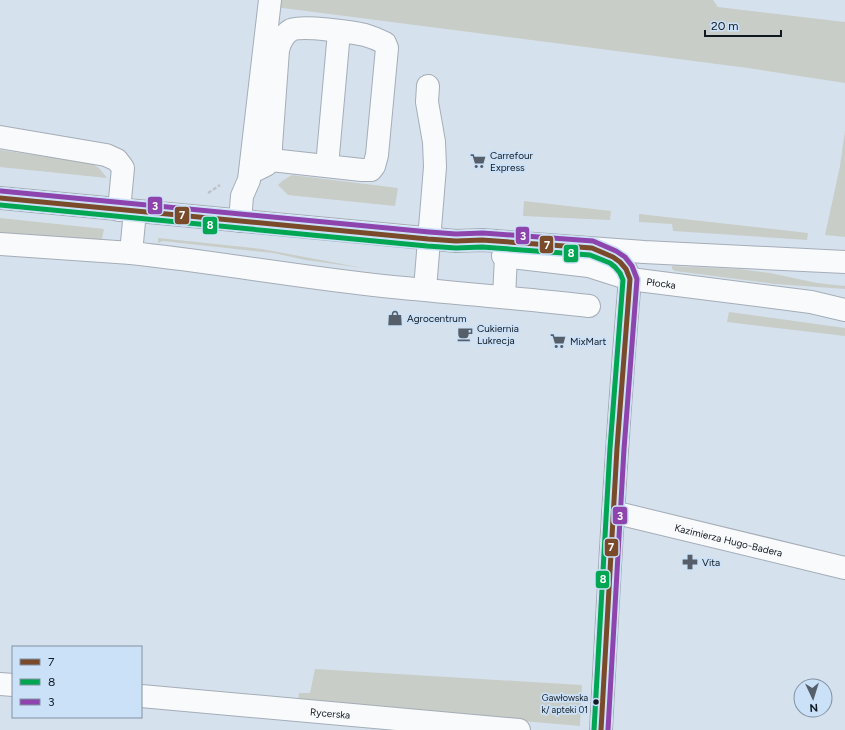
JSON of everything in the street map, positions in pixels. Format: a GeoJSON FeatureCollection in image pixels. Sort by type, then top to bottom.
{"type":"FeatureCollection","features":[{"type":"Feature","properties":{"kind":"street"},"geometry":{"type":"LineString","coordinates":[[240,221],[242,196],[249,180],[250,173],[270,0]]}},
{"type":"Feature","properties":{"kind":"street"},"geometry":{"type":"LineString","coordinates":[[250,173],[266,165],[271,160],[279,43],[286,34],[292,30],[305,28],[364,35],[385,43],[387,48],[377,155],[374,166],[371,170],[271,160]]}},
{"type":"Feature","properties":{"kind":"street"},"geometry":{"type":"LineString","coordinates":[[327,166],[339,32]]}},
{"type":"Feature","properties":{"kind":"street"},"geometry":{"type":"LineString","coordinates":[[425,289],[435,166],[434,142],[427,102],[428,86]]}},
{"type":"Feature","properties":{"kind":"street"},"geometry":{"type":"LineString","coordinates":[[0,137],[106,155],[117,160],[123,168],[130,253]]}},
{"type":"Feature","properties":{"kind":"street","name":"Płocka"},"geometry":{"type":"LineString","coordinates":[[0,198],[428,239],[456,241],[482,240],[592,248],[845,262]]}},
{"type":"Feature","properties":{"kind":"street","name":"Płocka"},"geometry":{"type":"LineString","coordinates":[[456,241],[479,251],[506,256],[589,266],[630,279],[811,302],[845,310]]}},
{"type":"Feature","properties":{"kind":"street"},"geometry":{"type":"LineString","coordinates":[[0,244],[180,258],[285,274],[376,285],[589,306]]}},
{"type":"Feature","properties":{"kind":"street"},"geometry":{"type":"LineString","coordinates":[[592,248],[613,257],[620,262],[626,269],[630,279],[622,369],[613,512],[602,730]]}},
{"type":"Feature","properties":{"kind":"street"},"geometry":{"type":"LineString","coordinates":[[630,279],[645,268],[663,259],[672,256],[694,254]]}},
{"type":"Feature","properties":{"kind":"street"},"geometry":{"type":"LineString","coordinates":[[504,297],[506,256]]}},
{"type":"Feature","properties":{"kind":"street"},"geometry":{"type":"LineString","coordinates":[[811,302],[845,304]]}},
{"type":"Feature","properties":{"kind":"street","name":"Kazimierza Hugo-Badera"},"geometry":{"type":"LineString","coordinates":[[613,512],[845,568]]}},
{"type":"Feature","properties":{"kind":"street"},"geometry":{"type":"LineString","coordinates":[[0,684],[12,685]]}},
{"type":"Feature","properties":{"kind":"street","name":"Rycerska"},"geometry":{"type":"LineString","coordinates":[[142,696],[519,730]]}},
{"type":"Feature","properties":{"kind":"shaded area"},"geometry":{"type":"Polygon","coordinates":[[[275,0],[713,0],[718,7],[845,22],[845,83],[748,68],[275,7],[275,0]]]}},
{"type":"Feature","properties":{"kind":"shaded area"},"geometry":{"type":"Polygon","coordinates":[[[845,130],[845,237],[825,235],[840,166],[845,130]]]}},
{"type":"Feature","properties":{"kind":"shaded area"},"geometry":{"type":"Polygon","coordinates":[[[0,150],[91,163],[99,168],[107,178],[0,167],[0,150]]]}},
{"type":"Feature","properties":{"kind":"shaded area"},"geometry":{"type":"Polygon","coordinates":[[[292,175],[398,188],[395,206],[288,195],[278,185],[292,175]]]}},
{"type":"Feature","properties":{"kind":"shaded area"},"geometry":{"type":"Polygon","coordinates":[[[524,201],[611,211],[610,220],[523,216],[524,201]]]}},
{"type":"Feature","properties":{"kind":"shaded area"},"geometry":{"type":"Polygon","coordinates":[[[639,214],[808,233],[807,240],[673,231],[672,224],[639,222],[639,214]]]}},
{"type":"Feature","properties":{"kind":"shaded area"},"geometry":{"type":"Polygon","coordinates":[[[0,218],[104,229],[101,243],[0,235],[0,218]]]}},
{"type":"Feature","properties":{"kind":"shaded area"},"geometry":{"type":"Polygon","coordinates":[[[158,238],[262,249],[363,268],[306,260],[273,253],[163,241],[158,243],[158,238]]]}},
{"type":"Feature","properties":{"kind":"shaded area"},"geometry":{"type":"Polygon","coordinates":[[[672,266],[739,269],[770,273],[817,283],[845,286],[845,289],[775,284],[675,271],[672,269],[672,266]]]}},
{"type":"Feature","properties":{"kind":"shaded area"},"geometry":{"type":"Polygon","coordinates":[[[729,312],[845,328],[845,336],[727,322],[729,312]]]}},
{"type":"Feature","properties":{"kind":"shaded area"},"geometry":{"type":"Polygon","coordinates":[[[315,669],[582,685],[580,726],[298,702],[299,693],[310,693],[315,669]]]}},
{"type":"Feature","properties":{"kind":"transit line","name":"3"},"geometry":{"type":"LineString","coordinates":[[1,191],[429,232],[456,234],[483,233],[593,241],[616,251],[625,257],[632,266],[637,279],[624,449],[608,730]]}},
{"type":"Feature","properties":{"kind":"transit line","name":"7"},"geometry":{"type":"LineString","coordinates":[[0,198],[428,239],[456,241],[482,240],[592,248],[613,257],[620,262],[626,269],[630,279],[617,448],[601,730]]}},
{"type":"Feature","properties":{"kind":"transit line","name":"8"},"geometry":{"type":"LineString","coordinates":[[0,205],[427,246],[456,248],[482,247],[590,255],[610,263],[615,267],[623,280],[610,448],[594,730]]}},
{"type":"Feature","properties":{"kind":"place","name":"Carrefour Express"},"geometry":{"type":"Point","coordinates":[478,161]}},
{"type":"Feature","properties":{"kind":"place","name":"Agrocentrum"},"geometry":{"type":"Point","coordinates":[395,318]}},
{"type":"Feature","properties":{"kind":"place","name":"Cukiernia Lukrecja"},"geometry":{"type":"Point","coordinates":[465,334]}},
{"type":"Feature","properties":{"kind":"place","name":"MixMart"},"geometry":{"type":"Point","coordinates":[558,341]}},
{"type":"Feature","properties":{"kind":"place","name":"Vita"},"geometry":{"type":"Point","coordinates":[690,562]}},
{"type":"Feature","properties":{"kind":"place","name":"Gawłowska k/ apteki 01"},"geometry":{"type":"Point","coordinates":[596,702]}}]}
